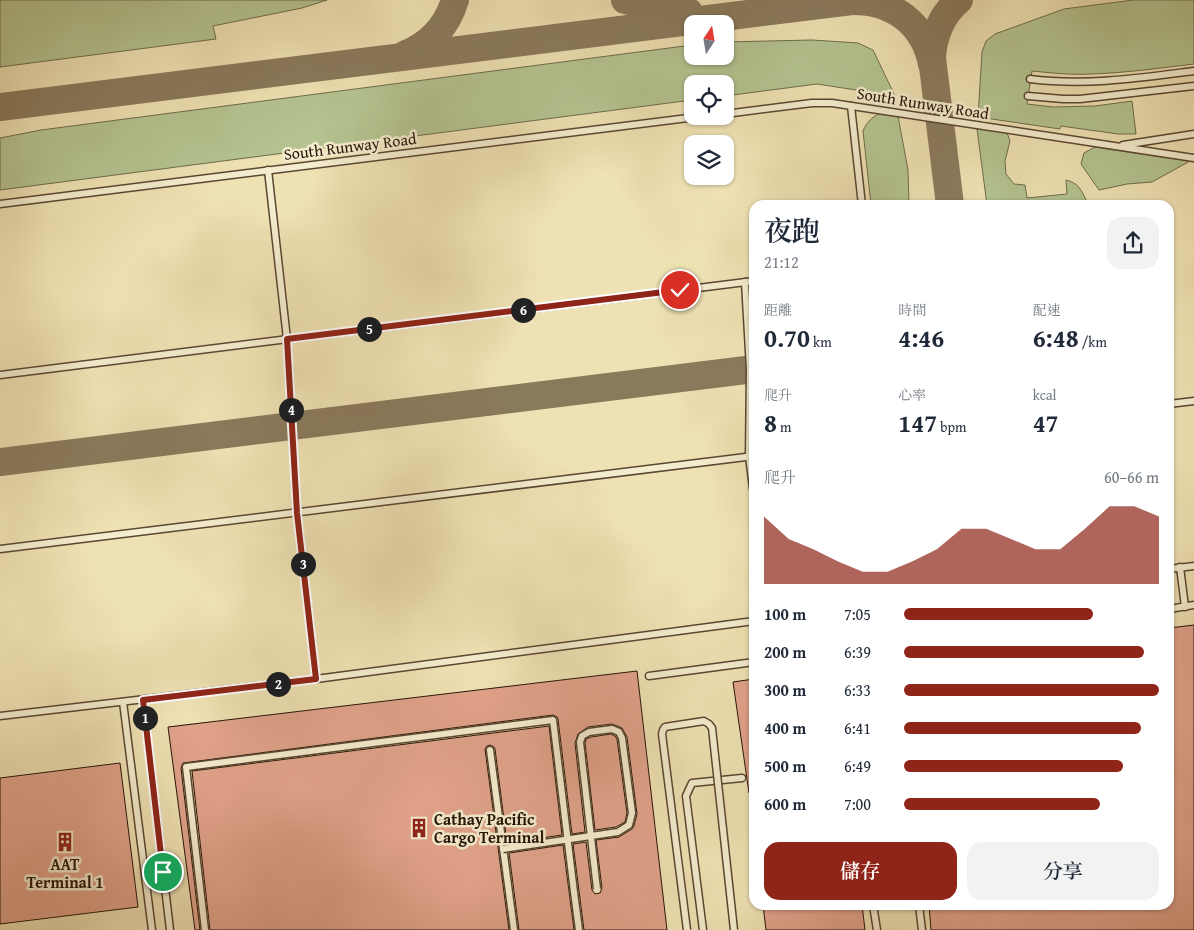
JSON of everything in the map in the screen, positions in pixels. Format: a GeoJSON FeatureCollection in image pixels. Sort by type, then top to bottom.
{"type":"FeatureCollection","features":[{"type":"Feature","properties":{"kind":"lane"},"geometry":{"type":"LineString","coordinates":[[1030,79],[1066,82],[1113,81],[1194,71]]}},
{"type":"Feature","properties":{"kind":"lane"},"geometry":{"type":"LineString","coordinates":[[1028,96],[1080,99],[1194,86]]}},
{"type":"Feature","properties":{"kind":"lane","name":"South Runway Road"},"geometry":{"type":"LineString","coordinates":[[734,113],[812,103],[832,103],[1194,158]]}},
{"type":"Feature","properties":{"kind":"lane"},"geometry":{"type":"LineString","coordinates":[[851,106],[861,200]]}},
{"type":"Feature","properties":{"kind":"lane","name":"South Runway Road"},"geometry":{"type":"LineString","coordinates":[[0,204],[684,118]]}},
{"type":"Feature","properties":{"kind":"lane","name":"South Runway Road"},"geometry":{"type":"LineString","coordinates":[[1116,146],[1194,134]]}},
{"type":"Feature","properties":{"kind":"lane"},"geometry":{"type":"LineString","coordinates":[[268,170],[287,339],[297,513],[316,679]]}},
{"type":"Feature","properties":{"kind":"lane"},"geometry":{"type":"LineString","coordinates":[[745,282],[749,352]]}},
{"type":"Feature","properties":{"kind":"lane"},"geometry":{"type":"LineString","coordinates":[[0,375],[749,282]]}},
{"type":"Feature","properties":{"kind":"lane"},"geometry":{"type":"LineString","coordinates":[[1174,403],[1194,401]]}},
{"type":"Feature","properties":{"kind":"lane"},"geometry":{"type":"LineString","coordinates":[[0,550],[749,456]]}},
{"type":"Feature","properties":{"kind":"lane"},"geometry":{"type":"LineString","coordinates":[[1174,568],[1194,566]]}},
{"type":"Feature","properties":{"kind":"lane"},"geometry":{"type":"LineString","coordinates":[[1180,567],[1185,607]]}},
{"type":"Feature","properties":{"kind":"lane"},"geometry":{"type":"LineString","coordinates":[[1174,608],[1194,605]]}},
{"type":"Feature","properties":{"kind":"lane"},"geometry":{"type":"LineString","coordinates":[[0,716],[316,679],[749,623]]}},
{"type":"Feature","properties":{"kind":"lane"},"geometry":{"type":"LineString","coordinates":[[649,676],[749,663]]}},
{"type":"Feature","properties":{"kind":"lane"},"geometry":{"type":"LineString","coordinates":[[143,700],[170,930]]}},
{"type":"Feature","properties":{"kind":"lane"},"geometry":{"type":"LineString","coordinates":[[123,702],[152,930]]}},
{"type":"Feature","properties":{"kind":"lane"},"geometry":{"type":"LineString","coordinates":[[205,930],[186,767],[553,720],[579,930]]}},
{"type":"Feature","properties":{"kind":"lane"},"geometry":{"type":"LineString","coordinates":[[687,930],[662,734],[665,726],[704,721],[712,728],[734,930]]}},
{"type":"Feature","properties":{"kind":"lane"},"geometry":{"type":"LineString","coordinates":[[503,850],[523,846],[590,836],[599,835],[609,833],[618,832],[629,824],[632,813],[622,738],[619,732],[612,729],[589,732],[582,736],[580,742],[588,822],[590,831],[591,841],[592,850],[597,889]]}},
{"type":"Feature","properties":{"kind":"lane"},"geometry":{"type":"LineString","coordinates":[[490,750],[514,930]]}},
{"type":"Feature","properties":{"kind":"lane"},"geometry":{"type":"LineString","coordinates":[[703,930],[686,796],[692,783],[742,778]]}},
{"type":"Feature","properties":{"kind":"lane"},"geometry":{"type":"LineString","coordinates":[[874,910],[877,930]]}},
{"type":"Feature","properties":{"kind":"lane"},"geometry":{"type":"LineString","coordinates":[[920,910],[922,930]]}},
{"type":"Feature","properties":{"kind":"green space"},"geometry":{"type":"Polygon","coordinates":[[[0,0],[327,0],[302,8],[213,26],[216,39],[0,67],[0,0]]]}},
{"type":"Feature","properties":{"kind":"green space"},"geometry":{"type":"Polygon","coordinates":[[[1133,0],[1194,0],[1194,64],[1083,74],[1032,71],[1027,104],[1053,107],[1095,106],[1132,101],[1136,134],[1118,134],[1061,126],[1060,129],[978,117],[982,52],[986,41],[995,34],[1064,9],[1133,0]]]}},
{"type":"Feature","properties":{"kind":"green space"},"geometry":{"type":"Polygon","coordinates":[[[812,40],[858,43],[873,50],[895,96],[817,84],[734,95],[734,75],[684,75],[684,101],[0,190],[0,138],[41,130],[684,46],[684,65],[734,65],[734,42],[812,40]]]}},
{"type":"Feature","properties":{"kind":"green space"},"geometry":{"type":"Polygon","coordinates":[[[880,113],[898,116],[908,170],[909,200],[870,200],[863,131],[874,117],[880,113]]]}},
{"type":"Feature","properties":{"kind":"green space"},"geometry":{"type":"Polygon","coordinates":[[[977,129],[1004,131],[1008,135],[1010,141],[1005,161],[1006,174],[1014,184],[1025,185],[1027,198],[1067,194],[1066,180],[1081,190],[1086,200],[986,200],[977,129]]]}},
{"type":"Feature","properties":{"kind":"green space"},"geometry":{"type":"Polygon","coordinates":[[[1095,147],[1190,161],[1152,182],[1127,184],[1099,190],[1081,164],[1084,153],[1095,147]]]}},
{"type":"Feature","properties":{"kind":"building"},"geometry":{"type":"Polygon","coordinates":[[[1194,625],[1194,930],[931,930],[929,910],[1174,910],[1174,627],[1194,625]]]}},
{"type":"Feature","properties":{"kind":"building"},"geometry":{"type":"Polygon","coordinates":[[[637,671],[667,930],[584,930],[573,844],[586,842],[592,890],[595,894],[600,893],[602,888],[596,840],[619,837],[632,829],[637,814],[627,737],[622,728],[612,724],[588,727],[578,734],[575,743],[585,832],[572,834],[558,719],[553,715],[183,763],[181,768],[200,930],[195,930],[168,727],[637,671]]]}},
{"type":"Feature","properties":{"kind":"building"},"geometry":{"type":"Polygon","coordinates":[[[749,680],[749,793],[733,682],[749,680]]]}},
{"type":"Feature","properties":{"kind":"building"},"geometry":{"type":"Polygon","coordinates":[[[549,726],[562,835],[507,843],[495,749],[490,745],[485,749],[509,930],[210,930],[192,771],[549,726]]]}},
{"type":"Feature","properties":{"kind":"building"},"geometry":{"type":"Polygon","coordinates":[[[611,734],[617,739],[627,813],[625,822],[616,827],[595,830],[585,743],[586,739],[591,737],[611,734]]]}},
{"type":"Feature","properties":{"kind":"building","name":"AAT Terminal 1"},"geometry":{"type":"Polygon","coordinates":[[[120,763],[138,907],[0,924],[0,778],[120,763]]]}},
{"type":"Feature","properties":{"kind":"building"},"geometry":{"type":"Polygon","coordinates":[[[563,845],[574,930],[519,930],[509,853],[563,845]]]}},
{"type":"Feature","properties":{"kind":"building"},"geometry":{"type":"Polygon","coordinates":[[[764,910],[863,910],[865,930],[766,930],[764,910]]]}},
{"type":"Feature","properties":{"kind":"taxiway"},"geometry":{"type":"LineString","coordinates":[[406,54],[423,45],[437,33],[443,26],[455,0]]}},
{"type":"Feature","properties":{"kind":"taxiway"},"geometry":{"type":"LineString","coordinates":[[625,0],[661,9],[689,12]]}},
{"type":"Feature","properties":{"kind":"taxiway"},"geometry":{"type":"LineString","coordinates":[[0,107],[860,0]]}},
{"type":"Feature","properties":{"kind":"taxiway"},"geometry":{"type":"LineString","coordinates":[[949,200],[932,58],[936,34],[943,19],[959,0]]}},
{"type":"Feature","properties":{"kind":"taxiway"},"geometry":{"type":"LineString","coordinates":[[853,1],[881,5],[905,17],[922,37],[932,64]]}},
{"type":"Feature","properties":{"kind":"taxiway"},"geometry":{"type":"LineString","coordinates":[[0,462],[749,370]]}},
{"type":"Feature","properties":{"kind":"place","name":"Cathay Pacific Cargo Terminal"},"geometry":{"type":"Point","coordinates":[419,828]}},
{"type":"Feature","properties":{"kind":"place","name":"AAT Terminal 1"},"geometry":{"type":"Point","coordinates":[65,842]}},
{"type":"Feature","properties":{"kind":"route"},"geometry":{"type":"LineString","coordinates":[[163,872],[143,700],[316,679],[297,513],[287,339],[680,290]]}}]}
